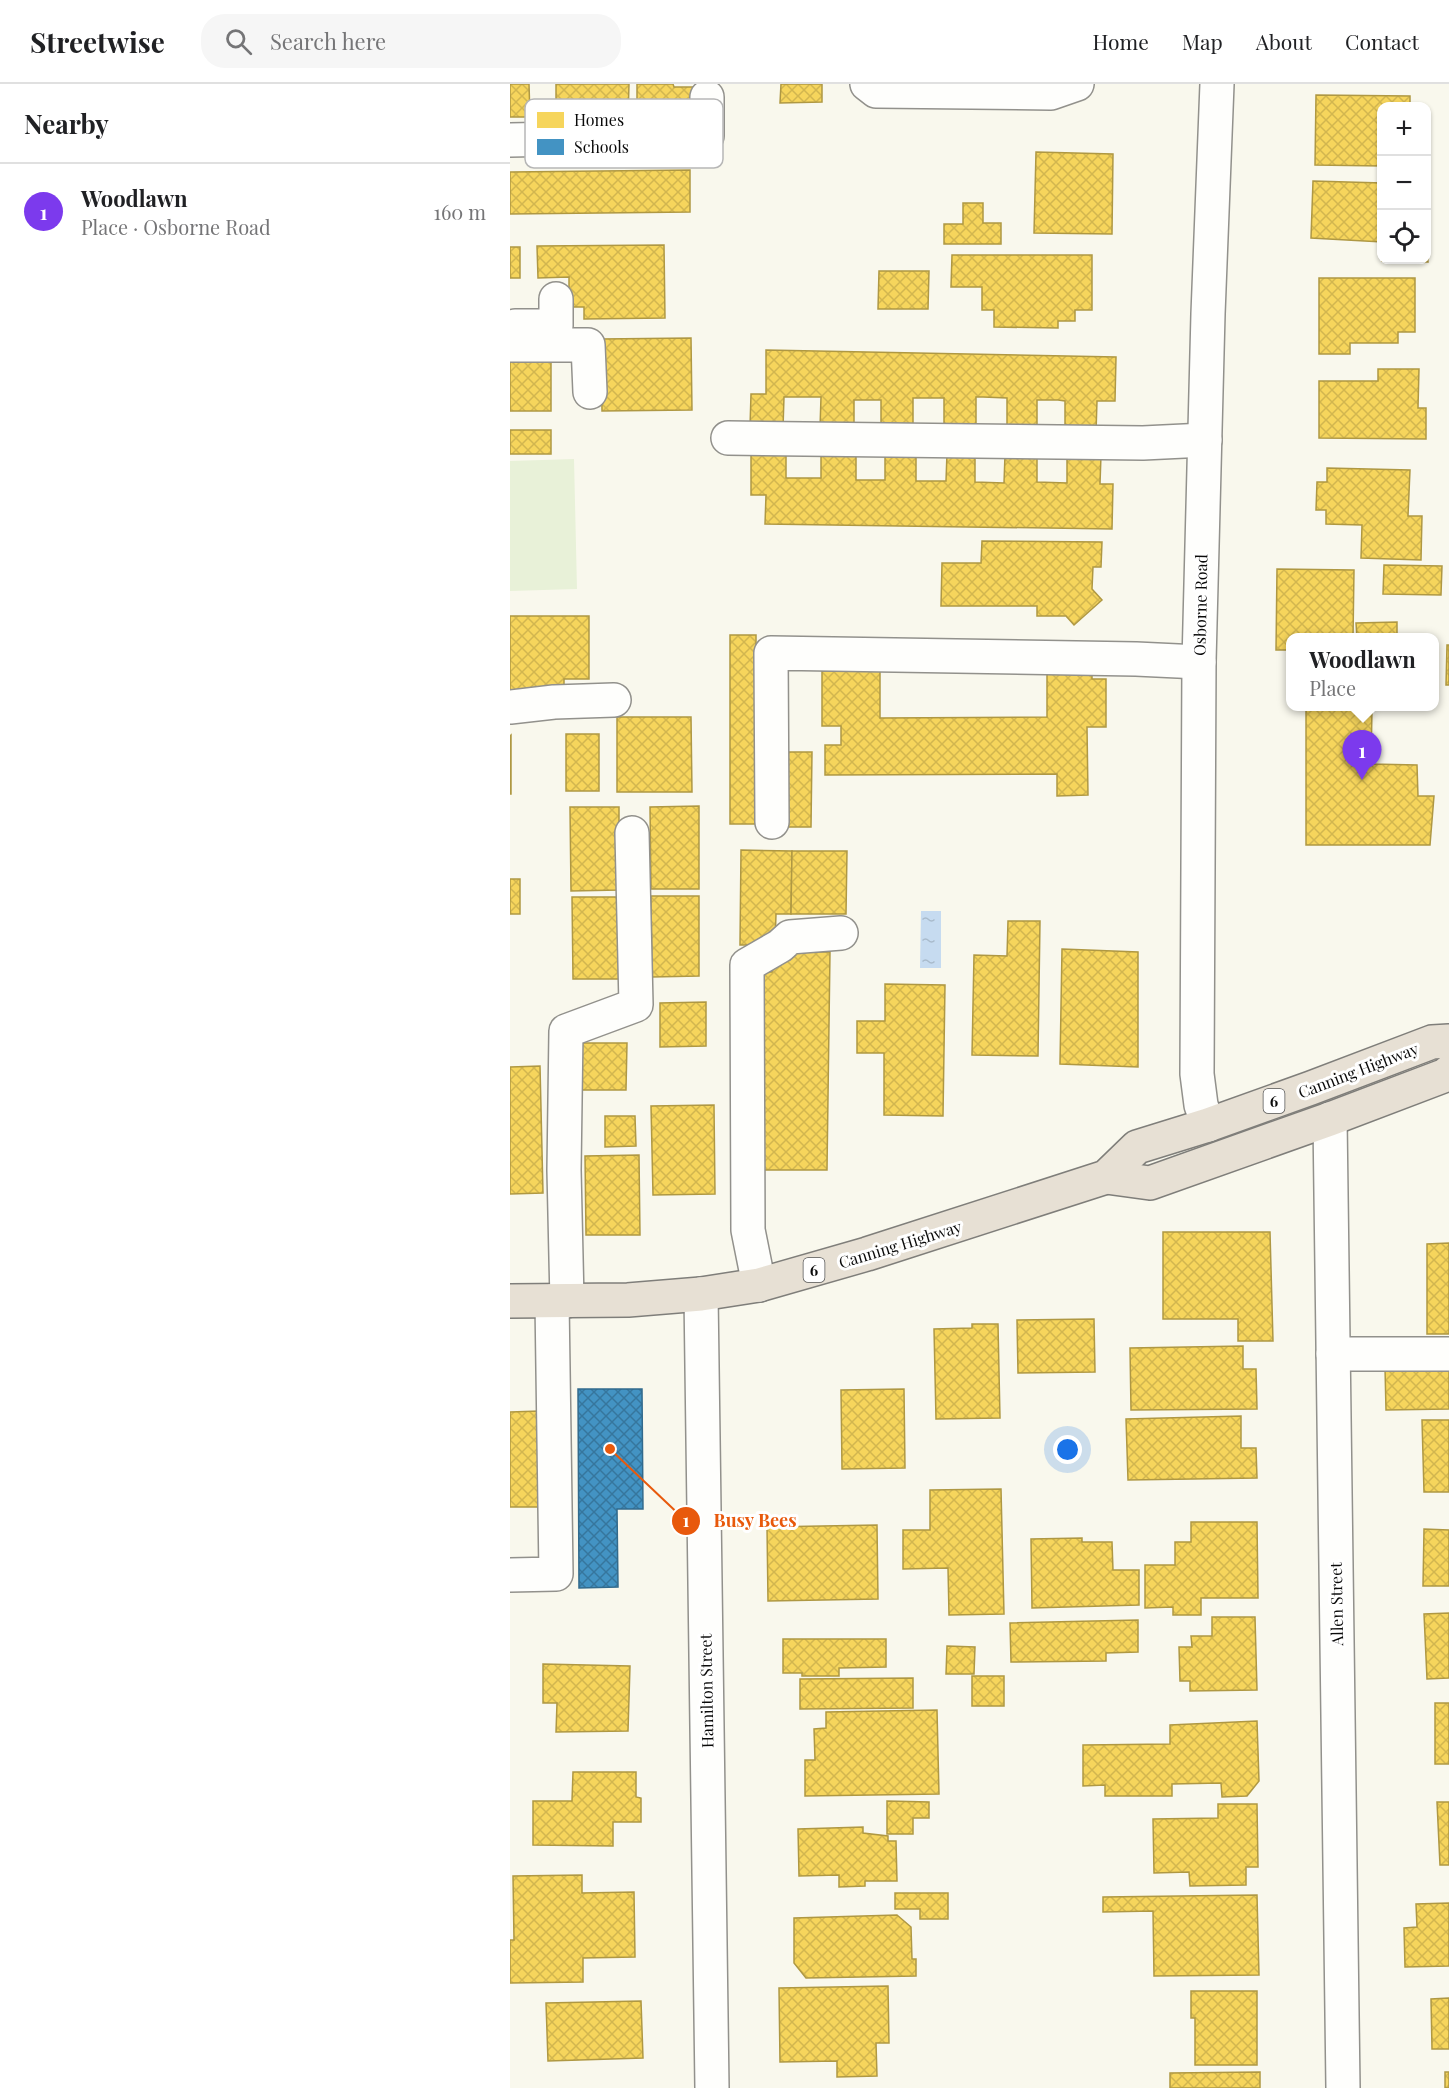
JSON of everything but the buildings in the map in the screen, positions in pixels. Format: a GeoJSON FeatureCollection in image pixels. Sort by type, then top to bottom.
{"type":"FeatureCollection","features":[{"type":"Feature","properties":{"kind":"highway","name":"Canning Highway"},"geometry":{"type":"LineString","coordinates":[[510,1301],[628,1300],[701,1294],[759,1285],[878,1251],[1106,1176],[1137,1148],[1208,1125],[1432,1042],[1449,1041]]}},
{"type":"Feature","properties":{"kind":"highway","name":"Canning Highway"},"geometry":{"type":"LineString","coordinates":[[1106,1176],[1150,1183],[1330,1119],[1449,1072]]}},
{"type":"Feature","properties":{"kind":"street"},"geometry":{"type":"LineString","coordinates":[[867,84],[876,91],[1051,93],[1077,84]]}},
{"type":"Feature","properties":{"kind":"street","name":"Osborne Road"},"geometry":{"type":"LineString","coordinates":[[1208,1125],[1201,1105],[1197,1074],[1199,662],[1204,440],[1217,84]]}},
{"type":"Feature","properties":{"kind":"street"},"geometry":{"type":"LineString","coordinates":[[510,140],[525,140]]}},
{"type":"Feature","properties":{"kind":"street"},"geometry":{"type":"LineString","coordinates":[[510,326],[556,326],[556,298]]}},
{"type":"Feature","properties":{"kind":"street"},"geometry":{"type":"LineString","coordinates":[[510,345],[588,345],[590,392]]}},
{"type":"Feature","properties":{"kind":"street"},"geometry":{"type":"LineString","coordinates":[[728,438],[1143,443],[1204,440]]}},
{"type":"Feature","properties":{"kind":"street"},"geometry":{"type":"LineString","coordinates":[[772,822],[771,653],[1124,658],[1199,662]]}},
{"type":"Feature","properties":{"kind":"street"},"geometry":{"type":"LineString","coordinates":[[510,707],[554,702],[614,700]]}},
{"type":"Feature","properties":{"kind":"street"},"geometry":{"type":"LineString","coordinates":[[510,1575],[556,1574],[566,1031],[636,1005],[632,833]]}},
{"type":"Feature","properties":{"kind":"street"},"geometry":{"type":"LineString","coordinates":[[759,1285],[748,1230],[747,965],[780,946],[790,937],[841,933]]}},
{"type":"Feature","properties":{"kind":"street","name":"Allen Street"},"geometry":{"type":"LineString","coordinates":[[1330,1119],[1343,2088]]}},
{"type":"Feature","properties":{"kind":"street","name":"Hamilton Street"},"geometry":{"type":"LineString","coordinates":[[701,1294],[711,2088]]}},
{"type":"Feature","properties":{"kind":"street"},"geometry":{"type":"LineString","coordinates":[[1333,1354],[1449,1354]]}},
{"type":"Feature","properties":{"kind":"green space"},"geometry":{"type":"Polygon","coordinates":[[[574,459],[577,589],[510,591],[510,461],[574,459]]]}},
{"type":"Feature","properties":{"kind":"water"},"geometry":{"type":"Polygon","coordinates":[[[921,911],[941,911],[941,968],[920,968],[921,911]]]}},
{"type":"Feature","properties":{"kind":"place","name":"Woodlawn"},"geometry":{"type":"Point","coordinates":[1362,780]}},
{"type":"Feature","properties":{"kind":"place","name":"Busy Bees"},"geometry":{"type":"Point","coordinates":[610,1449]}}]}
